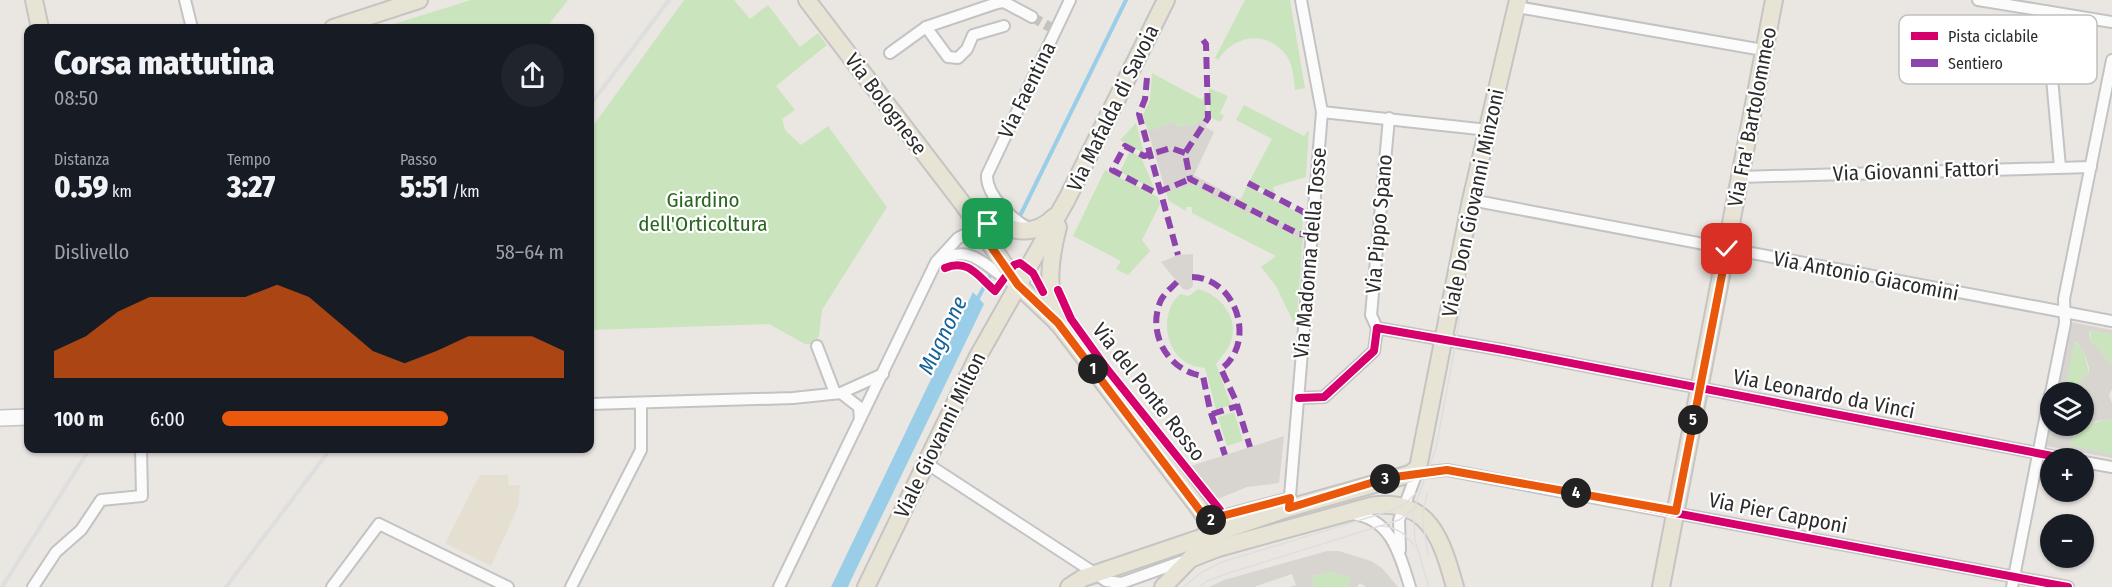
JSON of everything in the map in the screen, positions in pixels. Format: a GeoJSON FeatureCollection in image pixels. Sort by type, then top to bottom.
{"type":"FeatureCollection","features":[{"type":"Feature","properties":{"kind":"main road"},"geometry":{"type":"LineString","coordinates":[[34,0],[39,24]]}},
{"type":"Feature","properties":{"kind":"main road"},"geometry":{"type":"LineString","coordinates":[[345,24],[419,0]]}},
{"type":"Feature","properties":{"kind":"main road","name":"Via Bolognese"},"geometry":{"type":"LineString","coordinates":[[807,0],[966,208],[982,225]]}},
{"type":"Feature","properties":{"kind":"main road","name":"Via Fra' Bartolommeo"},"geometry":{"type":"LineString","coordinates":[[1661,587],[1774,0]]}},
{"type":"Feature","properties":{"kind":"main road","name":"Viale Don Giovanni Minzoni"},"geometry":{"type":"LineString","coordinates":[[1416,470],[1472,201],[1518,4]]}},
{"type":"Feature","properties":{"kind":"main road","name":"Via Mafalda di Savoia"},"geometry":{"type":"LineString","coordinates":[[1018,285],[1067,200],[1162,5]]}},
{"type":"Feature","properties":{"kind":"main road"},"geometry":{"type":"LineString","coordinates":[[982,225],[1028,230],[1048,223],[1067,200]]}},
{"type":"Feature","properties":{"kind":"main road","name":"Via Mafalda di Savoia"},"geometry":{"type":"LineString","coordinates":[[1058,323],[1050,295],[1050,267],[1067,200]]}},
{"type":"Feature","properties":{"kind":"main road","name":"Via del Ponte Rosso"},"geometry":{"type":"LineString","coordinates":[[982,225],[1004,271],[1058,323],[1207,528]]}},
{"type":"Feature","properties":{"kind":"main road","name":"Viale Giovanni Milton"},"geometry":{"type":"LineString","coordinates":[[866,587],[977,358],[1018,285]]}},
{"type":"Feature","properties":{"kind":"main road"},"geometry":{"type":"LineString","coordinates":[[1069,587],[1207,528],[1290,503],[1416,470]]}},
{"type":"Feature","properties":{"kind":"main road"},"geometry":{"type":"LineString","coordinates":[[1190,559],[1378,505],[1403,507],[1422,516],[1434,528],[1448,561],[1455,587]]}},
{"type":"Feature","properties":{"kind":"main road"},"geometry":{"type":"LineString","coordinates":[[1163,587],[1190,559],[1207,528]]}},
{"type":"Feature","properties":{"kind":"street"},"geometry":{"type":"LineString","coordinates":[[185,0],[191,24]]}},
{"type":"Feature","properties":{"kind":"street","name":"Via Faentina"},"geometry":{"type":"LineString","coordinates":[[1028,230],[995,196],[987,180],[991,164],[1053,28],[1070,0]]}},
{"type":"Feature","properties":{"kind":"street","name":"Via Madonna della Tosse"},"geometry":{"type":"LineString","coordinates":[[1290,503],[1322,112],[1302,0]]}},
{"type":"Feature","properties":{"kind":"street"},"geometry":{"type":"LineString","coordinates":[[1978,0],[2039,7],[2078,15]]}},
{"type":"Feature","properties":{"kind":"street"},"geometry":{"type":"LineString","coordinates":[[890,52],[926,27],[1004,2],[1032,17]]}},
{"type":"Feature","properties":{"kind":"street"},"geometry":{"type":"LineString","coordinates":[[1518,4],[1763,50]]}},
{"type":"Feature","properties":{"kind":"street"},"geometry":{"type":"LineString","coordinates":[[2097,19],[2112,22]]}},
{"type":"Feature","properties":{"kind":"street"},"geometry":{"type":"LineString","coordinates":[[926,27],[948,57],[957,58],[967,49],[973,35],[1004,26]]}},
{"type":"Feature","properties":{"kind":"street"},"geometry":{"type":"LineString","coordinates":[[2053,382],[2066,312],[2064,298],[2112,60]]}},
{"type":"Feature","properties":{"kind":"street"},"geometry":{"type":"LineString","coordinates":[[2049,84],[2060,167]]}},
{"type":"Feature","properties":{"kind":"street"},"geometry":{"type":"LineString","coordinates":[[1322,112],[1488,130]]}},
{"type":"Feature","properties":{"kind":"street","name":"Via Pippo Spano"},"geometry":{"type":"LineString","coordinates":[[1299,398],[1324,397],[1374,351],[1377,328],[1371,315],[1389,118]]}},
{"type":"Feature","properties":{"kind":"street","name":"Via Giovanni Fattori"},"geometry":{"type":"LineString","coordinates":[[1740,177],[2091,167]]}},
{"type":"Feature","properties":{"kind":"street","name":"Via Antonio Giacomini"},"geometry":{"type":"LineString","coordinates":[[1472,201],[2112,321]]}},
{"type":"Feature","properties":{"kind":"street"},"geometry":{"type":"LineString","coordinates":[[779,587],[936,262],[958,238],[982,225]]}},
{"type":"Feature","properties":{"kind":"street"},"geometry":{"type":"LineString","coordinates":[[936,262],[953,254],[963,254],[1004,271]]}},
{"type":"Feature","properties":{"kind":"street"},"geometry":{"type":"LineString","coordinates":[[1377,328],[1444,339]]}},
{"type":"Feature","properties":{"kind":"street","name":"Via Leonardo da Vinci"},"geometry":{"type":"LineString","coordinates":[[1444,339],[2038,453]]}},
{"type":"Feature","properties":{"kind":"street"},"geometry":{"type":"LineString","coordinates":[[817,346],[838,393],[858,407],[858,425]]}},
{"type":"Feature","properties":{"kind":"street"},"geometry":{"type":"LineString","coordinates":[[594,404],[793,398],[838,393],[883,374]]}},
{"type":"Feature","properties":{"kind":"street"},"geometry":{"type":"LineString","coordinates":[[571,587],[641,450],[641,403]]}},
{"type":"Feature","properties":{"kind":"street"},"geometry":{"type":"LineString","coordinates":[[0,418],[24,417]]}},
{"type":"Feature","properties":{"kind":"street"},"geometry":{"type":"LineString","coordinates":[[2014,582],[2042,436]]}},
{"type":"Feature","properties":{"kind":"street"},"geometry":{"type":"LineString","coordinates":[[33,587],[56,552],[81,530],[101,500],[142,496],[141,453]]}},
{"type":"Feature","properties":{"kind":"street"},"geometry":{"type":"LineString","coordinates":[[926,463],[1106,581],[1118,585],[1190,559]]}},
{"type":"Feature","properties":{"kind":"street"},"geometry":{"type":"LineString","coordinates":[[2094,464],[2112,467]]}},
{"type":"Feature","properties":{"kind":"street"},"geometry":{"type":"LineString","coordinates":[[1401,560],[1398,530],[1403,507],[1416,470]]}},
{"type":"Feature","properties":{"kind":"street","name":"Via Pier Capponi"},"geometry":{"type":"LineString","coordinates":[[1416,470],[1447,470],[1676,511],[2014,582],[2068,587]]}},
{"type":"Feature","properties":{"kind":"street"},"geometry":{"type":"LineString","coordinates":[[1339,515],[1365,516],[1388,531],[1410,587]]}},
{"type":"Feature","properties":{"kind":"street"},"geometry":{"type":"LineString","coordinates":[[332,587],[379,524],[508,587]]}},
{"type":"Feature","properties":{"kind":"shaded area"},"geometry":{"type":"Polygon","coordinates":[[[1210,117],[1205,127],[1214,132],[1194,175],[1237,198],[1236,201],[1299,232],[1298,237],[1203,191],[1198,184],[1166,192],[1148,131],[1175,122],[1177,127],[1187,124],[1188,127],[1210,117]]]}},
{"type":"Feature","properties":{"kind":"shaded area"},"geometry":{"type":"Polygon","coordinates":[[[1193,254],[1193,286],[1188,290],[1183,289],[1161,262],[1178,255],[1193,254]]]}},
{"type":"Feature","properties":{"kind":"shaded area"},"geometry":{"type":"Polygon","coordinates":[[[2071,322],[2112,330],[2112,334],[2090,330],[2089,334],[2091,341],[2112,365],[2112,389],[2109,395],[2112,403],[2112,419],[2094,423],[2094,382],[2079,382],[2089,373],[2089,367],[2084,352],[2075,341],[2066,382],[2059,382],[2071,322]]]}},
{"type":"Feature","properties":{"kind":"shaded area"},"geometry":{"type":"Polygon","coordinates":[[[1284,436],[1279,483],[1247,487],[1218,499],[1188,467],[1284,436]]]}},
{"type":"Feature","properties":{"kind":"shaded area"},"geometry":{"type":"Polygon","coordinates":[[[2049,436],[2074,436],[2068,445],[2083,448],[2058,448],[2047,446],[2049,436]]]}},
{"type":"Feature","properties":{"kind":"shaded area"},"geometry":{"type":"Polygon","coordinates":[[[2094,450],[2112,454],[2112,458],[2094,455],[2094,450]]]}},
{"type":"Feature","properties":{"kind":"shaded area"},"geometry":{"type":"Polygon","coordinates":[[[480,475],[508,475],[509,486],[520,485],[518,507],[491,566],[445,543],[480,475]]]}},
{"type":"Feature","properties":{"kind":"shaded area"},"geometry":{"type":"Polygon","coordinates":[[[1327,551],[1339,551],[1371,561],[1382,568],[1398,587],[1366,587],[1360,583],[1357,587],[1347,587],[1351,578],[1332,572],[1311,576],[1314,587],[1290,587],[1296,585],[1292,574],[1254,587],[1209,587],[1224,580],[1327,551]]]}},
{"type":"Feature","properties":{"kind":"green space"},"geometry":{"type":"Polygon","coordinates":[[[471,0],[568,0],[549,24],[394,24],[471,0]]]}},
{"type":"Feature","properties":{"kind":"green space","name":"Giardino dell'Orticoltura"},"geometry":{"type":"Polygon","coordinates":[[[684,0],[734,0],[750,19],[768,5],[800,47],[818,33],[827,45],[776,86],[795,110],[782,119],[785,130],[801,145],[828,126],[887,207],[822,310],[819,336],[814,344],[805,344],[769,324],[594,330],[594,124],[684,0]]]}},
{"type":"Feature","properties":{"kind":"green space"},"geometry":{"type":"Polygon","coordinates":[[[1245,0],[1290,0],[1305,88],[1295,90],[1288,58],[1281,49],[1262,39],[1243,40],[1225,51],[1218,60],[1215,58],[1245,0]]]}},
{"type":"Feature","properties":{"kind":"green space"},"geometry":{"type":"Polygon","coordinates":[[[1152,73],[1202,100],[1205,95],[1207,119],[1188,128],[1186,124],[1177,127],[1175,123],[1148,131],[1143,115],[1150,100],[1152,73]]]}},
{"type":"Feature","properties":{"kind":"green space"},"geometry":{"type":"Polygon","coordinates":[[[1209,88],[1228,96],[1220,113],[1224,116],[1220,122],[1210,117],[1209,88]]]}},
{"type":"Feature","properties":{"kind":"green space"},"geometry":{"type":"Polygon","coordinates":[[[1244,105],[1304,136],[1309,130],[1306,177],[1273,187],[1275,194],[1249,182],[1272,139],[1236,120],[1244,105]]]}},
{"type":"Feature","properties":{"kind":"green space"},"geometry":{"type":"Polygon","coordinates":[[[1136,123],[1144,153],[1120,140],[1136,123]]]}},
{"type":"Feature","properties":{"kind":"green space"},"geometry":{"type":"Polygon","coordinates":[[[1130,151],[1141,157],[1155,190],[1120,172],[1130,151]]]}},
{"type":"Feature","properties":{"kind":"green space"},"geometry":{"type":"Polygon","coordinates":[[[1105,170],[1158,197],[1160,204],[1142,240],[1150,251],[1128,275],[1116,269],[1121,261],[1073,236],[1105,170]]]}},
{"type":"Feature","properties":{"kind":"green space"},"geometry":{"type":"Polygon","coordinates":[[[1198,184],[1204,191],[1296,236],[1303,237],[1296,328],[1276,286],[1261,267],[1276,256],[1192,213],[1192,207],[1186,207],[1186,211],[1169,201],[1166,192],[1198,184]]]}},
{"type":"Feature","properties":{"kind":"green space"},"geometry":{"type":"Polygon","coordinates":[[[1247,186],[1303,215],[1302,233],[1236,201],[1237,198],[1241,199],[1247,186]]]}},
{"type":"Feature","properties":{"kind":"green space"},"geometry":{"type":"Polygon","coordinates":[[[1198,289],[1221,302],[1231,317],[1233,326],[1230,344],[1216,364],[1231,405],[1216,409],[1205,368],[1193,366],[1182,360],[1170,342],[1168,332],[1167,321],[1173,302],[1180,294],[1189,296],[1198,289]]]}},
{"type":"Feature","properties":{"kind":"green space"},"geometry":{"type":"Polygon","coordinates":[[[2090,330],[2112,334],[2112,365],[2091,341],[2090,330]]]}},
{"type":"Feature","properties":{"kind":"green space"},"geometry":{"type":"Polygon","coordinates":[[[2074,341],[2084,352],[2089,373],[2081,382],[2066,382],[2074,341]]]}},
{"type":"Feature","properties":{"kind":"green space"},"geometry":{"type":"Polygon","coordinates":[[[1234,412],[1243,441],[1227,446],[1218,417],[1234,412]]]}},
{"type":"Feature","properties":{"kind":"green space"},"geometry":{"type":"Polygon","coordinates":[[[2112,419],[2112,454],[2094,450],[2094,448],[2068,445],[2075,436],[2094,436],[2094,424],[2112,419]]]}},
{"type":"Feature","properties":{"kind":"green space"},"geometry":{"type":"Polygon","coordinates":[[[1332,572],[1351,578],[1347,587],[1314,587],[1311,576],[1332,572]]]}},
{"type":"Feature","properties":{"kind":"water"},"geometry":{"type":"Polygon","coordinates":[[[973,292],[984,304],[848,587],[831,587],[973,292]]]}},
{"type":"Feature","properties":{"kind":"waterway","name":"Mugnone"},"geometry":{"type":"LineString","coordinates":[[1018,220],[1126,0]]}},
{"type":"Feature","properties":{"kind":"waterway","name":"Mugnone"},"geometry":{"type":"LineString","coordinates":[[1002,252],[1011,235]]}},
{"type":"Feature","properties":{"kind":"waterway","name":"Mugnone"},"geometry":{"type":"LineString","coordinates":[[977,300],[992,272]]}},
{"type":"Feature","properties":{"kind":"tunnel"},"geometry":{"type":"LineString","coordinates":[[1032,17],[1050,27]]}},
{"type":"Feature","properties":{"kind":"tram line"},"geometry":{"type":"LineString","coordinates":[[1429,587],[1415,540],[1413,511],[1436,448],[1456,341],[1468,249]]}},
{"type":"Feature","properties":{"kind":"tram line"},"geometry":{"type":"LineString","coordinates":[[1183,587],[1202,572],[1222,562],[1390,511],[1405,504],[1416,493]]}},
{"type":"Feature","properties":{"kind":"tram line"},"geometry":{"type":"LineString","coordinates":[[1427,494],[1422,516],[1428,555]]}},
{"type":"Feature","properties":{"kind":"tram line"},"geometry":{"type":"LineString","coordinates":[[1199,587],[1207,581],[1232,572],[1399,520],[1417,507]]}},
{"type":"Feature","properties":{"kind":"tram line"},"geometry":{"type":"LineString","coordinates":[[1381,526],[1401,532],[1415,547]]}},
{"type":"Feature","properties":{"kind":"railway"},"geometry":{"type":"LineString","coordinates":[[594,100],[669,0]]}},
{"type":"Feature","properties":{"kind":"railway"},"geometry":{"type":"LineString","coordinates":[[2,587],[87,453]]}},
{"type":"Feature","properties":{"kind":"railway"},"geometry":{"type":"LineString","coordinates":[[226,587],[327,453]]}},
{"type":"Feature","properties":{"kind":"marked path"},"geometry":{"type":"LineString","coordinates":[[1203,40],[1206,44],[1208,118],[1185,153],[1190,179],[1299,234],[1312,235]]}},
{"type":"Feature","properties":{"kind":"marked path"},"geometry":{"type":"LineString","coordinates":[[1147,78],[1145,99],[1139,114],[1178,255]]}},
{"type":"Feature","properties":{"kind":"marked path"},"geometry":{"type":"LineString","coordinates":[[1185,153],[1171,148],[1144,156],[1125,146],[1112,170],[1156,193],[1190,179]]}},
{"type":"Feature","properties":{"kind":"marked path"},"geometry":{"type":"LineString","coordinates":[[1248,183],[1313,217]]}},
{"type":"Feature","properties":{"kind":"marked path"},"geometry":{"type":"LineString","coordinates":[[1192,277],[1208,280],[1221,288],[1237,314],[1240,329],[1238,344],[1232,358],[1221,369],[1236,401],[1250,447]]}},
{"type":"Feature","properties":{"kind":"marked path"},"geometry":{"type":"LineString","coordinates":[[1177,282],[1161,300],[1156,325],[1158,337],[1170,358],[1180,367],[1203,376],[1210,410],[1225,455]]}},
{"type":"Feature","properties":{"kind":"marked path"},"geometry":{"type":"LineString","coordinates":[[1212,414],[1238,406]]}},
{"type":"Feature","properties":{"kind":"cycle path"},"geometry":{"type":"LineString","coordinates":[[945,268],[960,265],[966,267],[978,274],[995,291],[1014,265],[1020,263],[1033,273],[1043,292]]}},
{"type":"Feature","properties":{"kind":"cycle path"},"geometry":{"type":"LineString","coordinates":[[1058,290],[1071,319],[1107,369],[1220,510]]}},
{"type":"Feature","properties":{"kind":"cycle path"},"geometry":{"type":"LineString","coordinates":[[1299,398],[1324,397],[1374,351],[1377,328],[1503,350],[2040,454]]}},
{"type":"Feature","properties":{"kind":"cycle path"},"geometry":{"type":"LineString","coordinates":[[1410,474],[1447,470],[2068,587]]}},
{"type":"Feature","properties":{"kind":"route"},"geometry":{"type":"LineString","coordinates":[[988,224],[978,228],[1018,285],[1058,323],[1207,520],[1290,498],[1289,508],[1387,478],[1447,470],[1676,511],[1727,249]]}}]}
